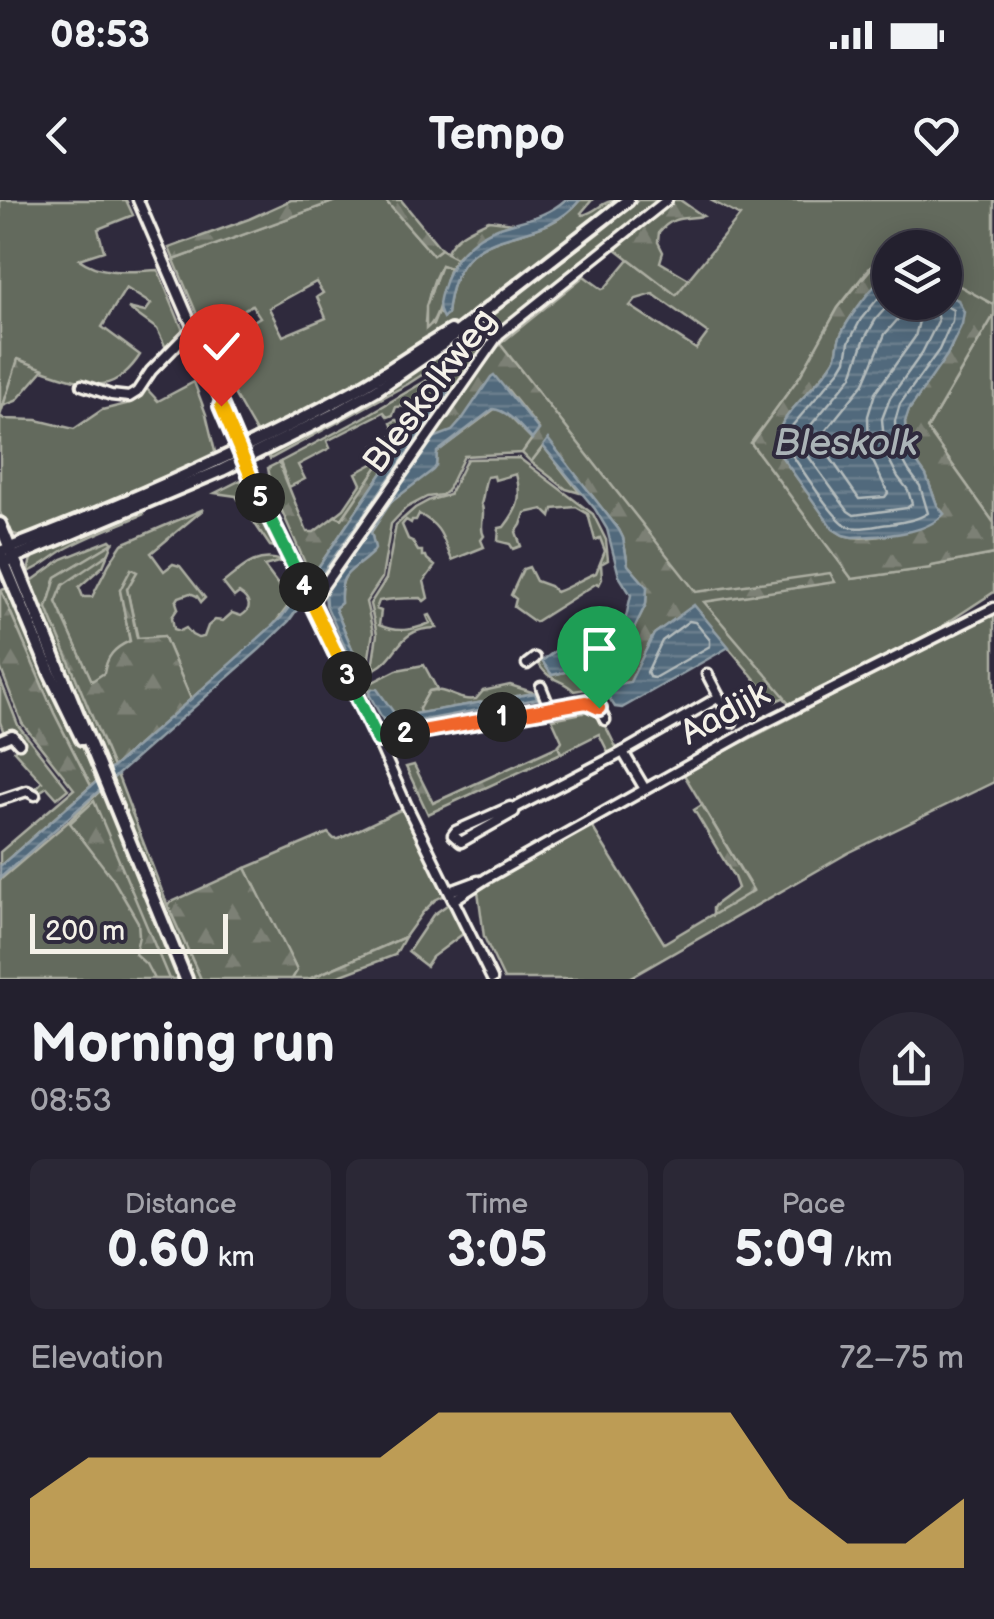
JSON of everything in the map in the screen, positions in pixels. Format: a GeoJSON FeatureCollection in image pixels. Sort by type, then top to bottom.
{"type":"FeatureCollection","features":[{"type":"Feature","properties":{"kind":"main road"},"geometry":{"type":"LineString","coordinates":[[5,556],[332,415],[376,390],[440,346],[628,200]]}},
{"type":"Feature","properties":{"kind":"main road"},"geometry":{"type":"LineString","coordinates":[[0,524],[5,556],[96,755],[186,979]]}},
{"type":"Feature","properties":{"kind":"street"},"geometry":{"type":"LineString","coordinates":[[138,200],[241,455],[492,979]]}},
{"type":"Feature","properties":{"kind":"street","name":"Bleskolkweg"},"geometry":{"type":"LineString","coordinates":[[310,599],[499,334],[666,200]]}},
{"type":"Feature","properties":{"kind":"street"},"geometry":{"type":"LineString","coordinates":[[82,384],[129,397],[192,328]]}},
{"type":"Feature","properties":{"kind":"street","name":"Aadijk"},"geometry":{"type":"LineString","coordinates":[[452,895],[752,729],[994,608]]}},
{"type":"Feature","properties":{"kind":"street"},"geometry":{"type":"LineString","coordinates":[[527,664],[535,658]]}},
{"type":"Feature","properties":{"kind":"street"},"geometry":{"type":"LineString","coordinates":[[707,674],[732,722]]}},
{"type":"Feature","properties":{"kind":"street"},"geometry":{"type":"LineString","coordinates":[[541,687],[550,708]]}},
{"type":"Feature","properties":{"kind":"street"},"geometry":{"type":"LineString","coordinates":[[514,808],[514,812],[462,842],[453,835],[624,752],[719,698]]}},
{"type":"Feature","properties":{"kind":"street"},"geometry":{"type":"LineString","coordinates":[[378,740],[586,702],[599,708],[605,720]]}},
{"type":"Feature","properties":{"kind":"street"},"geometry":{"type":"LineString","coordinates":[[0,740],[12,736],[19,743]]}},
{"type":"Feature","properties":{"kind":"street"},"geometry":{"type":"LineString","coordinates":[[624,752],[645,789]]}},
{"type":"Feature","properties":{"kind":"street"},"geometry":{"type":"LineString","coordinates":[[0,800],[27,791],[35,795]]}},
{"type":"Feature","properties":{"kind":"green space"},"geometry":{"type":"Polygon","coordinates":[[[0,200],[126,200],[133,215],[98,229],[104,251],[79,259],[107,270],[158,270],[184,333],[167,350],[157,329],[128,308],[145,312],[151,304],[126,288],[102,327],[140,355],[129,369],[114,380],[95,384],[18,360],[0,416],[0,200]]]}},
{"type":"Feature","properties":{"kind":"green space"},"geometry":{"type":"Polygon","coordinates":[[[291,200],[338,200],[174,260],[169,248],[291,200]]]}},
{"type":"Feature","properties":{"kind":"green space"},"geometry":{"type":"Polygon","coordinates":[[[338,200],[385,200],[433,255],[441,249],[456,258],[450,268],[441,265],[432,286],[425,322],[433,325],[439,310],[440,314],[447,314],[454,282],[466,261],[482,247],[542,227],[562,217],[580,200],[592,200],[583,215],[622,200],[436,338],[356,388],[257,434],[210,347],[260,317],[252,305],[204,331],[174,260],[338,200]],[[316,282],[269,308],[283,336],[326,318],[317,297],[323,293],[316,282]]]}},
{"type":"Feature","properties":{"kind":"green space"},"geometry":{"type":"Polygon","coordinates":[[[385,200],[401,200],[441,249],[433,255],[385,200]]]}},
{"type":"Feature","properties":{"kind":"green space"},"geometry":{"type":"Polygon","coordinates":[[[638,200],[660,200],[498,330],[494,328],[408,384],[270,459],[268,456],[421,369],[638,200]]]}},
{"type":"Feature","properties":{"kind":"green space"},"geometry":{"type":"Polygon","coordinates":[[[674,200],[703,216],[675,220],[659,232],[663,252],[660,262],[689,279],[676,295],[616,249],[674,200]]]}},
{"type":"Feature","properties":{"kind":"green space"},"geometry":{"type":"Polygon","coordinates":[[[710,200],[994,200],[994,305],[962,287],[962,230],[872,230],[872,265],[838,308],[800,376],[751,443],[852,579],[994,554],[994,592],[936,630],[790,705],[696,593],[500,344],[584,276],[605,288],[629,259],[676,294],[740,216],[710,200]],[[653,294],[636,299],[630,306],[696,349],[708,333],[653,294]]]}},
{"type":"Feature","properties":{"kind":"green space"},"geometry":{"type":"Polygon","coordinates":[[[489,220],[514,223],[482,236],[456,258],[446,253],[459,237],[489,220]]]}},
{"type":"Feature","properties":{"kind":"green space"},"geometry":{"type":"Polygon","coordinates":[[[441,265],[450,268],[438,310],[426,329],[426,306],[441,265]]]}},
{"type":"Feature","properties":{"kind":"green space"},"geometry":{"type":"Polygon","coordinates":[[[872,267],[872,290],[842,333],[835,359],[789,414],[775,444],[833,528],[843,535],[869,537],[926,525],[944,514],[926,475],[909,452],[905,422],[951,348],[955,320],[962,320],[962,287],[994,305],[994,315],[927,429],[994,523],[994,554],[852,579],[751,443],[800,376],[838,308],[872,267]]]}},
{"type":"Feature","properties":{"kind":"green space"},"geometry":{"type":"Polygon","coordinates":[[[994,315],[994,523],[927,429],[994,315]]]}},
{"type":"Feature","properties":{"kind":"green space"},"geometry":{"type":"Polygon","coordinates":[[[491,342],[450,398],[447,396],[447,369],[491,342]]]}},
{"type":"Feature","properties":{"kind":"green space"},"geometry":{"type":"Polygon","coordinates":[[[500,344],[696,592],[830,573],[835,582],[704,602],[785,697],[774,702],[694,606],[654,634],[630,682],[574,691],[541,668],[537,661],[542,661],[552,675],[619,659],[646,604],[647,587],[628,565],[619,530],[548,440],[531,462],[522,453],[539,429],[507,389],[461,421],[452,432],[428,440],[500,344]]]}},
{"type":"Feature","properties":{"kind":"green space"},"geometry":{"type":"Polygon","coordinates":[[[18,359],[44,369],[16,401],[3,406],[18,359]]]}},
{"type":"Feature","properties":{"kind":"green space"},"geometry":{"type":"Polygon","coordinates":[[[441,372],[441,383],[432,387],[342,519],[335,516],[361,484],[356,473],[380,460],[374,446],[396,434],[391,423],[409,419],[411,410],[407,406],[396,407],[388,417],[384,412],[327,441],[330,448],[298,465],[305,479],[289,487],[280,462],[441,372]]]}},
{"type":"Feature","properties":{"kind":"green space"},"geometry":{"type":"Polygon","coordinates":[[[194,382],[217,460],[27,535],[16,535],[6,527],[0,512],[0,416],[74,429],[102,410],[126,404],[125,397],[139,386],[158,401],[194,382]]]}},
{"type":"Feature","properties":{"kind":"green space"},"geometry":{"type":"Polygon","coordinates":[[[441,383],[434,403],[313,575],[310,574],[272,489],[268,468],[280,462],[307,532],[314,532],[335,516],[342,519],[432,387],[441,383]]]}},
{"type":"Feature","properties":{"kind":"green space"},"geometry":{"type":"Polygon","coordinates":[[[496,408],[532,439],[522,453],[464,456],[447,491],[406,508],[391,524],[382,578],[366,602],[373,632],[369,672],[358,675],[354,667],[359,665],[335,608],[341,603],[344,578],[375,549],[371,532],[391,502],[436,466],[437,452],[496,408]]]}},
{"type":"Feature","properties":{"kind":"green space"},"geometry":{"type":"Polygon","coordinates":[[[543,446],[580,493],[566,489],[531,462],[543,446]]]}},
{"type":"Feature","properties":{"kind":"green space"},"geometry":{"type":"Polygon","coordinates":[[[519,458],[593,514],[606,540],[608,560],[601,564],[599,585],[535,622],[514,607],[516,599],[511,595],[523,569],[529,567],[536,581],[556,592],[596,573],[605,551],[600,538],[595,540],[588,514],[576,507],[553,509],[551,517],[543,509],[525,513],[516,532],[521,546],[513,549],[498,541],[499,528],[504,527],[516,508],[518,482],[516,474],[495,480],[494,476],[487,477],[481,504],[484,547],[452,560],[441,534],[427,519],[419,514],[416,520],[406,520],[402,525],[408,539],[435,566],[424,581],[428,598],[379,601],[379,625],[410,629],[430,623],[430,615],[437,628],[406,637],[375,669],[377,634],[370,604],[386,579],[396,525],[415,508],[449,495],[467,459],[519,458]]]}},
{"type":"Feature","properties":{"kind":"green space"},"geometry":{"type":"Polygon","coordinates":[[[241,480],[276,547],[270,546],[236,496],[215,493],[241,480]]]}},
{"type":"Feature","properties":{"kind":"green space"},"geometry":{"type":"Polygon","coordinates":[[[204,509],[151,553],[164,571],[173,564],[180,566],[205,598],[201,602],[190,593],[179,597],[172,617],[174,629],[186,628],[198,638],[204,637],[215,620],[245,613],[249,607],[246,599],[239,593],[234,597],[223,583],[257,560],[282,561],[264,566],[284,593],[296,584],[299,592],[272,627],[191,699],[164,636],[138,639],[127,589],[136,571],[120,590],[130,642],[112,654],[105,673],[92,682],[56,602],[62,585],[108,554],[103,566],[79,587],[83,597],[92,597],[122,544],[204,509]]]}},
{"type":"Feature","properties":{"kind":"green space"},"geometry":{"type":"Polygon","coordinates":[[[135,514],[144,514],[78,542],[28,572],[31,558],[37,554],[135,514]]]}},
{"type":"Feature","properties":{"kind":"green space"},"geometry":{"type":"Polygon","coordinates":[[[110,540],[113,543],[56,577],[47,608],[113,767],[106,773],[29,583],[62,559],[110,540]]]}},
{"type":"Feature","properties":{"kind":"green space"},"geometry":{"type":"Polygon","coordinates":[[[113,543],[108,554],[63,585],[56,602],[92,681],[104,673],[112,653],[130,641],[120,590],[131,569],[137,572],[127,589],[137,638],[164,636],[191,699],[113,767],[47,608],[56,577],[113,543]]]}},
{"type":"Feature","properties":{"kind":"green space"},"geometry":{"type":"Polygon","coordinates":[[[12,587],[51,682],[98,780],[91,786],[54,713],[1,590],[12,587]]]}},
{"type":"Feature","properties":{"kind":"green space"},"geometry":{"type":"Polygon","coordinates":[[[0,588],[54,713],[91,786],[0,866],[0,852],[74,789],[22,723],[0,667],[0,588]]]}},
{"type":"Feature","properties":{"kind":"green space"},"geometry":{"type":"Polygon","coordinates":[[[994,613],[994,782],[848,853],[628,979],[504,979],[484,937],[478,891],[591,825],[664,943],[753,890],[683,773],[994,613]]]}},
{"type":"Feature","properties":{"kind":"green space"},"geometry":{"type":"Polygon","coordinates":[[[424,665],[437,689],[429,691],[420,713],[397,717],[372,689],[369,694],[367,685],[397,670],[424,665]]]}},
{"type":"Feature","properties":{"kind":"green space"},"geometry":{"type":"Polygon","coordinates":[[[0,679],[18,725],[68,789],[57,798],[47,787],[39,792],[36,788],[42,782],[14,751],[22,742],[5,736],[0,722],[0,679]]]}},
{"type":"Feature","properties":{"kind":"green space"},"geometry":{"type":"Polygon","coordinates":[[[510,685],[535,693],[420,713],[429,691],[476,699],[483,691],[510,685]]]}},
{"type":"Feature","properties":{"kind":"green space"},"geometry":{"type":"Polygon","coordinates":[[[583,708],[600,718],[618,751],[610,756],[599,734],[561,753],[558,746],[562,741],[552,719],[583,713],[583,708]]]}},
{"type":"Feature","properties":{"kind":"green space"},"geometry":{"type":"Polygon","coordinates":[[[558,746],[561,753],[428,814],[406,767],[414,765],[433,803],[558,746]]]}},
{"type":"Feature","properties":{"kind":"green space"},"geometry":{"type":"Polygon","coordinates":[[[117,774],[167,904],[201,979],[191,979],[110,781],[117,774]]]}},
{"type":"Feature","properties":{"kind":"green space"},"geometry":{"type":"Polygon","coordinates":[[[102,789],[182,979],[0,979],[0,880],[102,789]]]}},
{"type":"Feature","properties":{"kind":"green space"},"geometry":{"type":"Polygon","coordinates":[[[94,801],[169,979],[154,979],[135,954],[138,922],[113,879],[70,823],[94,801]]]}},
{"type":"Feature","properties":{"kind":"green space"},"geometry":{"type":"Polygon","coordinates":[[[702,805],[753,891],[713,915],[715,905],[738,888],[694,810],[702,805]]]}},
{"type":"Feature","properties":{"kind":"green space"},"geometry":{"type":"Polygon","coordinates":[[[400,810],[424,847],[445,895],[423,912],[405,937],[309,979],[292,979],[296,971],[246,868],[328,833],[339,839],[400,810]]]}},
{"type":"Feature","properties":{"kind":"green space"},"geometry":{"type":"Polygon","coordinates":[[[246,868],[295,966],[297,971],[292,979],[201,979],[167,904],[246,868]]]}},
{"type":"Feature","properties":{"kind":"green space"},"geometry":{"type":"Polygon","coordinates":[[[450,903],[464,933],[426,966],[408,952],[433,915],[450,903]]]}},
{"type":"Feature","properties":{"kind":"green space"},"geometry":{"type":"Polygon","coordinates":[[[405,937],[395,955],[331,979],[309,979],[405,937]]]}},
{"type":"Feature","properties":{"kind":"water"},"geometry":{"type":"Polygon","coordinates":[[[565,200],[580,200],[562,217],[500,239],[466,261],[454,282],[443,318],[439,307],[442,292],[451,268],[464,250],[490,231],[542,214],[565,200]]]}},
{"type":"Feature","properties":{"kind":"water","name":"Bleskolk"},"geometry":{"type":"Polygon","coordinates":[[[872,290],[872,320],[962,320],[962,308],[964,312],[962,324],[947,355],[905,422],[906,444],[944,514],[913,531],[852,537],[833,529],[775,444],[783,422],[835,359],[839,340],[872,290]]]}},
{"type":"Feature","properties":{"kind":"water"},"geometry":{"type":"Polygon","coordinates":[[[443,369],[451,376],[445,399],[289,621],[0,878],[0,866],[281,618],[434,403],[443,369]]]}},
{"type":"Feature","properties":{"kind":"water"},"geometry":{"type":"Polygon","coordinates":[[[494,375],[539,430],[532,439],[509,416],[493,409],[437,452],[433,470],[391,502],[371,532],[373,552],[344,578],[341,603],[335,608],[359,665],[354,667],[326,605],[325,591],[428,440],[452,431],[494,375]]]}},
{"type":"Feature","properties":{"kind":"water"},"geometry":{"type":"Polygon","coordinates":[[[548,439],[619,530],[628,565],[647,587],[646,604],[619,659],[552,675],[542,661],[599,617],[618,626],[626,617],[631,595],[619,576],[607,529],[543,446],[548,439]]]}},
{"type":"Feature","properties":{"kind":"water"},"geometry":{"type":"Polygon","coordinates":[[[694,605],[729,647],[622,708],[615,707],[602,687],[630,682],[654,634],[694,605]]]}},
{"type":"Feature","properties":{"kind":"water"},"geometry":{"type":"Polygon","coordinates":[[[377,689],[397,717],[535,693],[537,699],[387,727],[369,694],[377,689]]]}},
{"type":"Feature","properties":{"kind":"route"},"geometry":{"type":"LineString","coordinates":[[221,406],[248,474],[378,740],[586,702],[599,708]]}}]}
